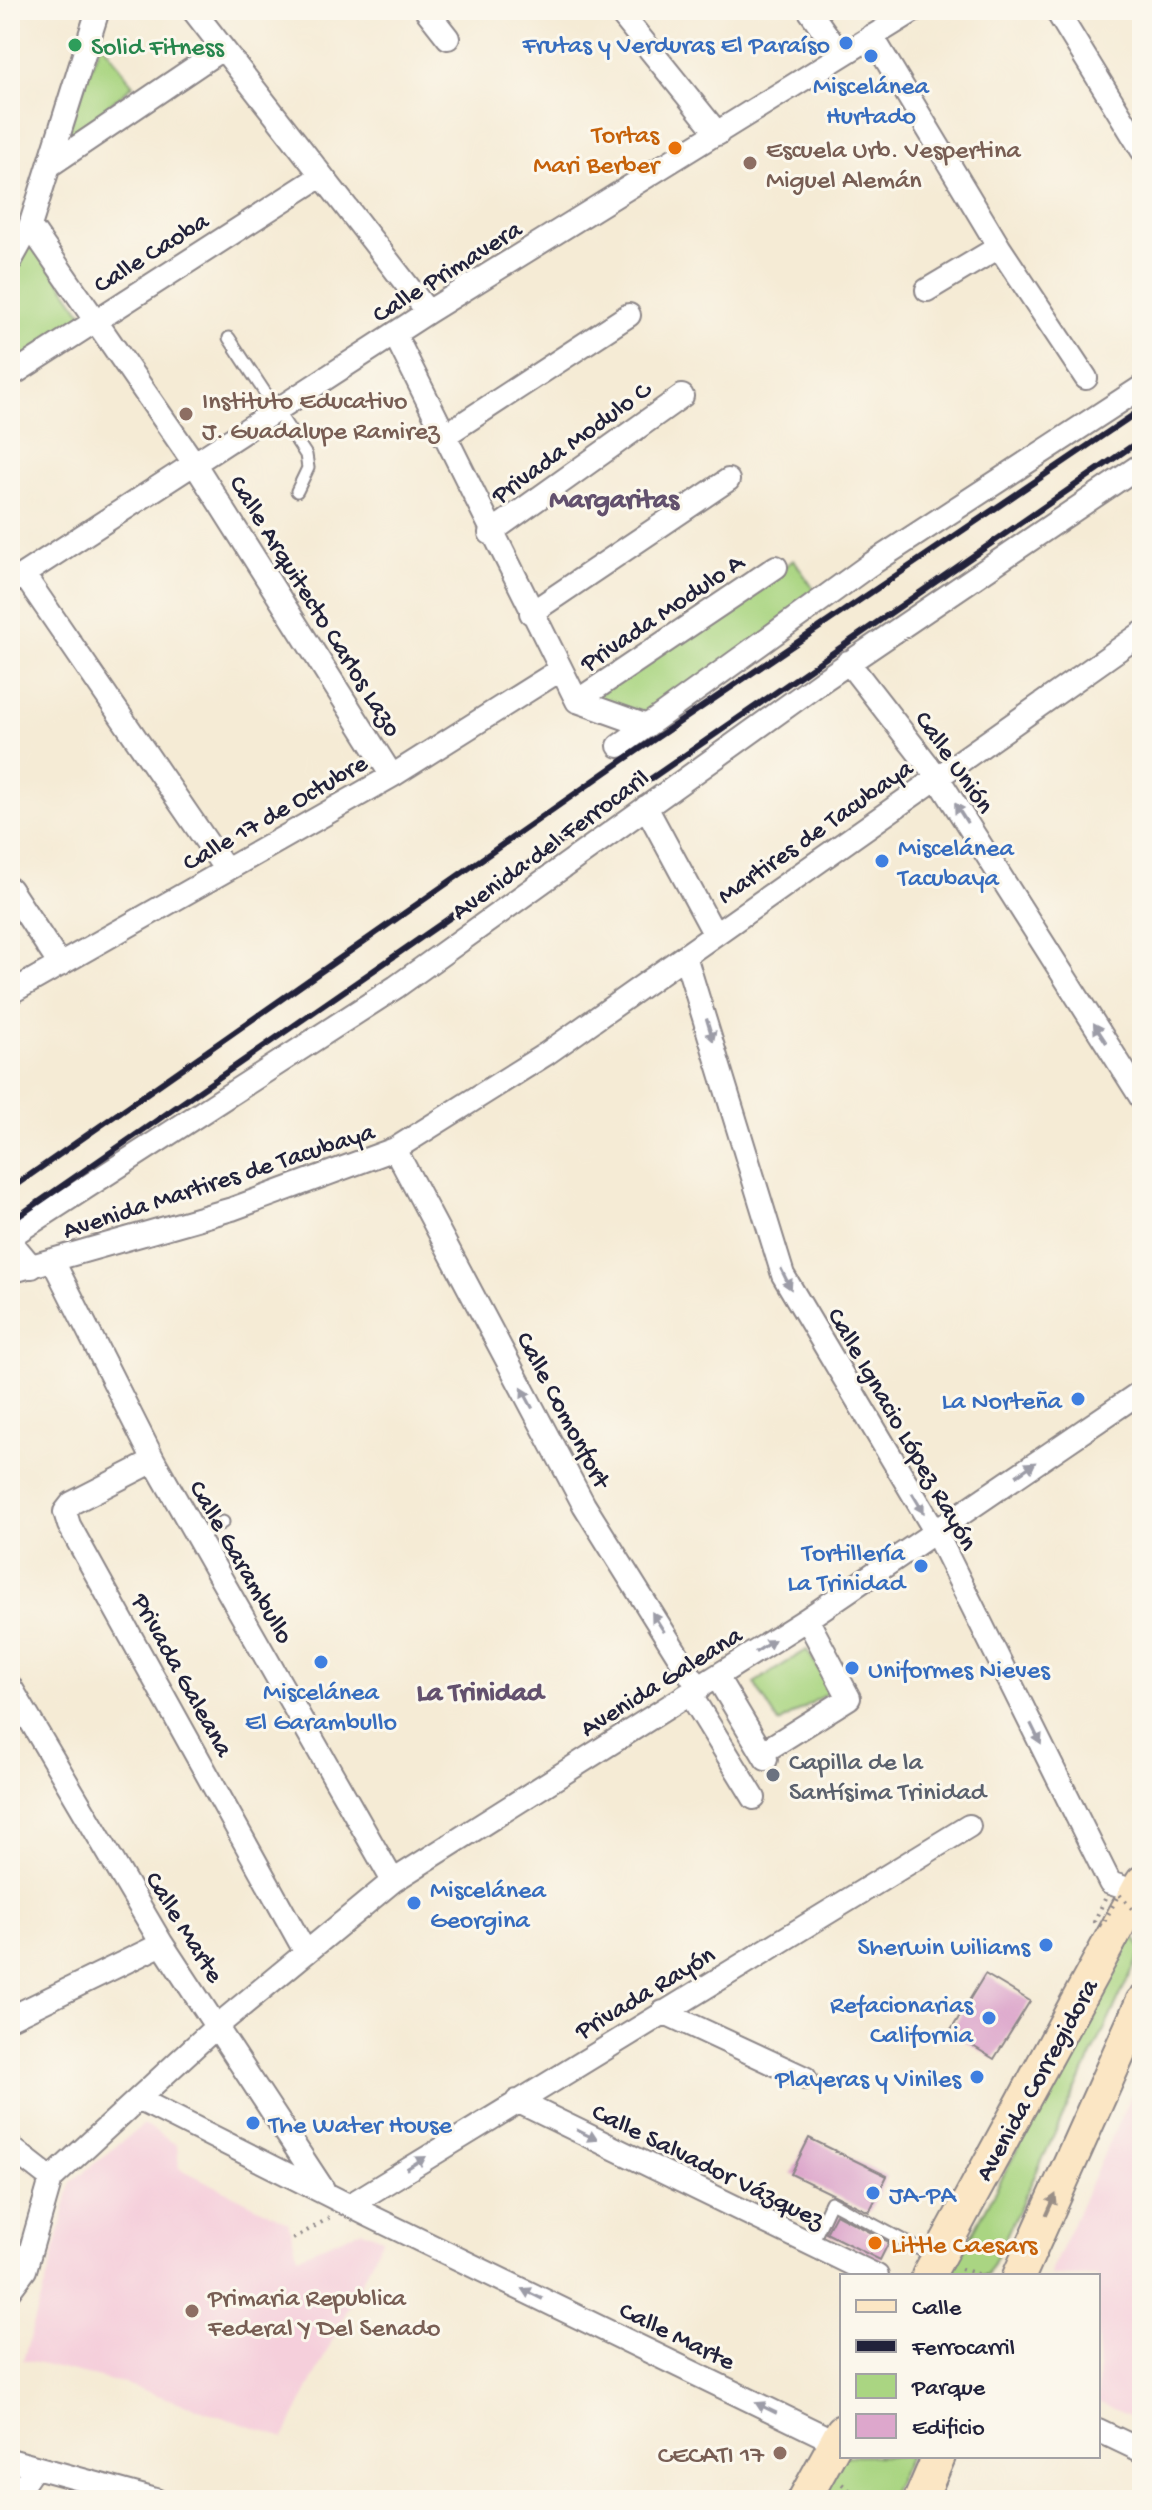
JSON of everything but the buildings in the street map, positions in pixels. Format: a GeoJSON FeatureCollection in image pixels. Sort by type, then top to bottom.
{"type":"FeatureCollection","features":[{"type":"Feature","properties":{"kind":"main road","name":"Avenida Corregidora"},"geometry":{"type":"LineString","coordinates":[[932,2267],[1140,1898]]}},
{"type":"Feature","properties":{"kind":"main road"},"geometry":{"type":"LineString","coordinates":[[1020,2274],[1142,2002]]}},
{"type":"Feature","properties":{"kind":"main road"},"geometry":{"type":"LineString","coordinates":[[815,2491],[839,2436]]}},
{"type":"Feature","properties":{"kind":"main road"},"geometry":{"type":"LineString","coordinates":[[920,2500],[938,2458]]}},
{"type":"Feature","properties":{"kind":"street"},"geometry":{"type":"LineString","coordinates":[[10,262],[30,226],[98,10]]}},
{"type":"Feature","properties":{"kind":"street"},"geometry":{"type":"LineString","coordinates":[[426,10],[448,38]]}},
{"type":"Feature","properties":{"kind":"street"},"geometry":{"type":"LineString","coordinates":[[618,10],[718,134]]}},
{"type":"Feature","properties":{"kind":"street"},"geometry":{"type":"LineString","coordinates":[[809,10],[841,55]]}},
{"type":"Feature","properties":{"kind":"street","name":"Calle Primavera"},"geometry":{"type":"LineString","coordinates":[[17,579],[428,312],[914,10]]}},
{"type":"Feature","properties":{"kind":"street"},"geometry":{"type":"LineString","coordinates":[[1056,10],[1142,150]]}},
{"type":"Feature","properties":{"kind":"street"},"geometry":{"type":"LineString","coordinates":[[198,12],[222,49],[428,312]]}},
{"type":"Feature","properties":{"kind":"street"},"geometry":{"type":"LineString","coordinates":[[872,36],[999,247],[1086,378]]}},
{"type":"Feature","properties":{"kind":"street"},"geometry":{"type":"LineString","coordinates":[[49,166],[222,49]]}},
{"type":"Feature","properties":{"kind":"street","name":"Calle Caoba"},"geometry":{"type":"LineString","coordinates":[[10,376],[321,176]]}},
{"type":"Feature","properties":{"kind":"street","name":"Calle Arquitecto Carlos Lazo"},"geometry":{"type":"LineString","coordinates":[[30,226],[194,463],[392,776]]}},
{"type":"Feature","properties":{"kind":"street"},"geometry":{"type":"LineString","coordinates":[[927,290],[999,247]]}},
{"type":"Feature","properties":{"kind":"street"},"geometry":{"type":"LineString","coordinates":[[444,436],[629,315]]}},
{"type":"Feature","properties":{"kind":"street"},"geometry":{"type":"LineString","coordinates":[[395,335],[490,533],[577,701]]}},
{"type":"Feature","properties":{"kind":"street","name":"Avenida del Ferrocaril"},"geometry":{"type":"LineString","coordinates":[[619,746],[868,566],[1142,387]]}},
{"type":"Feature","properties":{"kind":"street","name":"Privada Modulo C"},"geometry":{"type":"LineString","coordinates":[[490,533],[682,396]]}},
{"type":"Feature","properties":{"kind":"street","name":"Avenida del Ferrocaril"},"geometry":{"type":"LineString","coordinates":[[43,1265],[12,1243],[17,1232],[396,987],[848,662],[1142,464]]}},
{"type":"Feature","properties":{"kind":"street"},"geometry":{"type":"LineString","coordinates":[[531,613],[728,480]]}},
{"type":"Feature","properties":{"kind":"street","name":"Privada Modulo A"},"geometry":{"type":"LineString","coordinates":[[577,701],[776,567]]}},
{"type":"Feature","properties":{"kind":"street"},"geometry":{"type":"LineString","coordinates":[[17,579],[226,870]]}},
{"type":"Feature","properties":{"kind":"street","name":"Martires de Tacubaya"},"geometry":{"type":"LineString","coordinates":[[714,933],[1142,633]]}},
{"type":"Feature","properties":{"kind":"street","name":"Calle Unión"},"geometry":{"type":"LineString","coordinates":[[848,662],[938,778],[1142,1099]]}},
{"type":"Feature","properties":{"kind":"street","name":"Calle 17 de Octubre"},"geometry":{"type":"LineString","coordinates":[[10,993],[392,776],[560,670]]}},
{"type":"Feature","properties":{"kind":"street","name":"Avenida del Ferrocaril"},"geometry":{"type":"LineString","coordinates":[[577,701],[647,726]]}},
{"type":"Feature","properties":{"kind":"street"},"geometry":{"type":"LineString","coordinates":[[646,807],[714,933]]}},
{"type":"Feature","properties":{"kind":"street"},"geometry":{"type":"LineString","coordinates":[[10,889],[60,965]]}},
{"type":"Feature","properties":{"kind":"street","name":"Avenida Martires de Tacubaya"},"geometry":{"type":"LineString","coordinates":[[10,1272],[232,1209],[395,1149],[546,1054],[714,933]]}},
{"type":"Feature","properties":{"kind":"street","name":"Calle Ignacio López Rayón"},"geometry":{"type":"LineString","coordinates":[[685,956],[783,1275],[935,1531],[1110,1883],[1140,1898]]}},
{"type":"Feature","properties":{"kind":"street","name":"Calle Comonfort"},"geometry":{"type":"LineString","coordinates":[[395,1149],[584,1505],[702,1687]]}},
{"type":"Feature","properties":{"kind":"street","name":"Calle Garambullo"},"geometry":{"type":"LineString","coordinates":[[43,1265],[393,1881]]}},
{"type":"Feature","properties":{"kind":"street","name":"Avenida Galeana"},"geometry":{"type":"LineString","coordinates":[[51,2179],[216,2027],[393,1881],[807,1619],[1142,1391]]}},
{"type":"Feature","properties":{"kind":"street","name":"Privada Galeana"},"geometry":{"type":"LineString","coordinates":[[154,1461],[72,1503],[65,1512],[69,1525],[306,1953]]}},
{"type":"Feature","properties":{"kind":"street"},"geometry":{"type":"LineString","coordinates":[[702,1687],[768,1753],[849,1698],[807,1619]]}},
{"type":"Feature","properties":{"kind":"street","name":"Calle Marte"},"geometry":{"type":"LineString","coordinates":[[10,1686],[162,1944],[216,2027],[338,2198]]}},
{"type":"Feature","properties":{"kind":"street"},"geometry":{"type":"LineString","coordinates":[[702,1687],[754,1798]]}},
{"type":"Feature","properties":{"kind":"street","name":"Privada Rayón"},"geometry":{"type":"LineString","coordinates":[[338,2198],[517,2101],[969,1826]]}},
{"type":"Feature","properties":{"kind":"street"},"geometry":{"type":"LineString","coordinates":[[10,2018],[162,1944]]}},
{"type":"Feature","properties":{"kind":"street"},"geometry":{"type":"LineString","coordinates":[[663,2012],[805,2078]]}},
{"type":"Feature","properties":{"kind":"street","name":"Calle Marte"},"geometry":{"type":"LineString","coordinates":[[140,2100],[338,2198],[839,2436]]}},
{"type":"Feature","properties":{"kind":"street","name":"Calle Salvador Vázquez"},"geometry":{"type":"LineString","coordinates":[[517,2101],[873,2274]]}},
{"type":"Feature","properties":{"kind":"street"},"geometry":{"type":"LineString","coordinates":[[10,2147],[51,2179],[25,2270],[10,2290]]}},
{"type":"Feature","properties":{"kind":"street"},"geometry":{"type":"LineString","coordinates":[[1100,2431],[1142,2451]]}},
{"type":"Feature","properties":{"kind":"street"},"geometry":{"type":"LineString","coordinates":[[10,2460],[156,2500]]}},
{"type":"Feature","properties":{"kind":"street"},"geometry":{"type":"LineString","coordinates":[[12,2500],[34,2468]]}},
{"type":"Feature","properties":{"kind":"lane"},"geometry":{"type":"LineString","coordinates":[[229,338],[306,455],[308,468],[297,491]]}},
{"type":"Feature","properties":{"kind":"lane"},"geometry":{"type":"LineString","coordinates":[[198,1538],[223,1522]]}},
{"type":"Feature","properties":{"kind":"lane"},"geometry":{"type":"LineString","coordinates":[[811,2245],[831,2202],[932,2267]]}},
{"type":"Feature","properties":{"kind":"path"},"geometry":{"type":"LineString","coordinates":[[1136,526],[1142,535]]}},
{"type":"Feature","properties":{"kind":"path"},"geometry":{"type":"LineString","coordinates":[[1105,1899],[1094,1922],[1102,1926],[1119,1894],[1140,1898]]}},
{"type":"Feature","properties":{"kind":"path"},"geometry":{"type":"LineString","coordinates":[[293,2239],[330,2218],[338,2198]]}},
{"type":"Feature","properties":{"kind":"shaded area"},"geometry":{"type":"Polygon","coordinates":[[[1142,2070],[1142,2422],[1100,2403],[1100,2274],[1050,2274],[1142,2070]]]}},
{"type":"Feature","properties":{"kind":"shaded area","name":"Primaria Republica Federal Y Del Senado"},"geometry":{"type":"Polygon","coordinates":[[[144,2124],[177,2145],[179,2168],[288,2222],[298,2256],[362,2230],[383,2238],[284,2438],[125,2384],[23,2360],[52,2262],[71,2182],[144,2124]]]}},
{"type":"Feature","properties":{"kind":"green space"},"geometry":{"type":"Polygon","coordinates":[[[101,41],[133,85],[62,145],[101,41]]]}},
{"type":"Feature","properties":{"kind":"green space"},"geometry":{"type":"Polygon","coordinates":[[[32,242],[85,317],[10,370],[10,277],[32,242]]]}},
{"type":"Feature","properties":{"kind":"green space"},"geometry":{"type":"Polygon","coordinates":[[[794,560],[819,597],[649,714],[591,699],[794,560]]]}},
{"type":"Feature","properties":{"kind":"green space"},"geometry":{"type":"Polygon","coordinates":[[[807,1650],[832,1690],[779,1723],[754,1683],[807,1650]]]}},
{"type":"Feature","properties":{"kind":"green space"},"geometry":{"type":"Polygon","coordinates":[[[1132,1933],[1142,1950],[988,2274],[951,2274],[1132,1933]]]}},
{"type":"Feature","properties":{"kind":"green space"},"geometry":{"type":"Polygon","coordinates":[[[841,2458],[908,2458],[888,2500],[819,2500],[841,2458]]]}},
{"type":"Feature","properties":{"kind":"railway"},"geometry":{"type":"LineString","coordinates":[[10,1189],[622,761],[1142,409]]}},
{"type":"Feature","properties":{"kind":"railway"},"geometry":{"type":"LineString","coordinates":[[10,1222],[1142,439]]}},
{"type":"Feature","properties":{"kind":"place","name":"Frutas y Verduras El Paraíso"},"geometry":{"type":"Point","coordinates":[846,43]}},
{"type":"Feature","properties":{"kind":"place","name":"Solid Fitness"},"geometry":{"type":"Point","coordinates":[75,45]}},
{"type":"Feature","properties":{"kind":"place","name":"Miscelánea Hurtado"},"geometry":{"type":"Point","coordinates":[871,56]}},
{"type":"Feature","properties":{"kind":"place","name":"Tortas Mari Berber"},"geometry":{"type":"Point","coordinates":[675,148]}},
{"type":"Feature","properties":{"kind":"place","name":"Escuela Urb. Vespertina Miguel Alemán"},"geometry":{"type":"Point","coordinates":[750,163]}},
{"type":"Feature","properties":{"kind":"place","name":"Instituto Educativo J. Guadalupe Ramirez"},"geometry":{"type":"Point","coordinates":[186,414]}},
{"type":"Feature","properties":{"kind":"place","name":"Miscelánea Tacubaya"},"geometry":{"type":"Point","coordinates":[882,861]}},
{"type":"Feature","properties":{"kind":"place","name":"La Norteña"},"geometry":{"type":"Point","coordinates":[1078,1399]}},
{"type":"Feature","properties":{"kind":"place","name":"Tortillería La Trinidad"},"geometry":{"type":"Point","coordinates":[921,1566]}},
{"type":"Feature","properties":{"kind":"place","name":"Miscelánea El Garambullo"},"geometry":{"type":"Point","coordinates":[321,1662]}},
{"type":"Feature","properties":{"kind":"place","name":"Uniformes Nieves"},"geometry":{"type":"Point","coordinates":[852,1668]}},
{"type":"Feature","properties":{"kind":"place","name":"Capilla de la Santísima Trinidad"},"geometry":{"type":"Point","coordinates":[773,1775]}},
{"type":"Feature","properties":{"kind":"place","name":"Miscelánea Georgina"},"geometry":{"type":"Point","coordinates":[414,1903]}},
{"type":"Feature","properties":{"kind":"place","name":"Sherwin wiliams"},"geometry":{"type":"Point","coordinates":[1046,1945]}},
{"type":"Feature","properties":{"kind":"place","name":"Refacionarias California"},"geometry":{"type":"Point","coordinates":[989,2018]}},
{"type":"Feature","properties":{"kind":"place","name":"Playeras y Viniles"},"geometry":{"type":"Point","coordinates":[977,2077]}},
{"type":"Feature","properties":{"kind":"place","name":"The Water House"},"geometry":{"type":"Point","coordinates":[253,2123]}},
{"type":"Feature","properties":{"kind":"place","name":"JA-PA"},"geometry":{"type":"Point","coordinates":[873,2193]}},
{"type":"Feature","properties":{"kind":"place","name":"Little Caesars"},"geometry":{"type":"Point","coordinates":[875,2243]}},
{"type":"Feature","properties":{"kind":"place","name":"Primaria Republica Federal Y Del Senado"},"geometry":{"type":"Point","coordinates":[192,2311]}},
{"type":"Feature","properties":{"kind":"place","name":"CECATI 17"},"geometry":{"type":"Point","coordinates":[780,2453]}},
{"type":"Feature","properties":{"kind":"district","name":"Margaritas"},"geometry":{"type":"Point","coordinates":[614,497]}},
{"type":"Feature","properties":{"kind":"district","name":"La Trinidad"},"geometry":{"type":"Point","coordinates":[480,1690]}}]}
